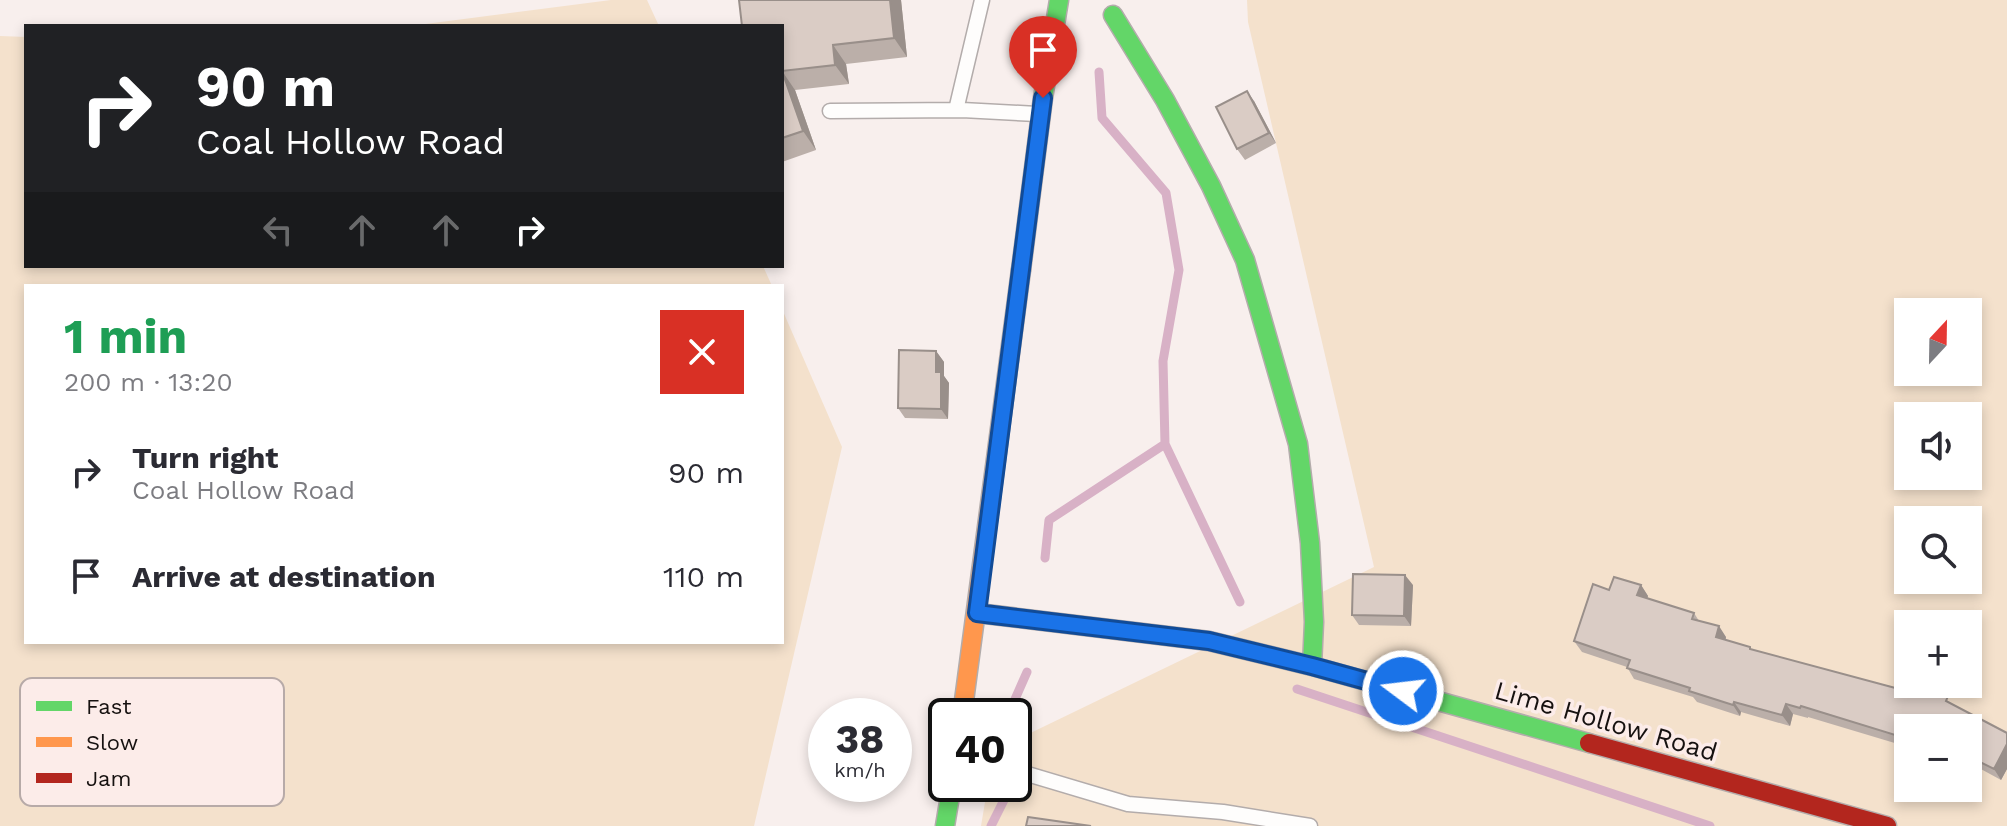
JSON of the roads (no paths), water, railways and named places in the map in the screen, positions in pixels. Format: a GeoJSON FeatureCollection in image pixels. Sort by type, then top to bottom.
{"type":"FeatureCollection","features":[{"type":"Feature","properties":{"kind":"street"},"geometry":{"type":"LineString","coordinates":[[965,698],[1041,114],[1059,0]]}},
{"type":"Feature","properties":{"kind":"street"},"geometry":{"type":"LineString","coordinates":[[1113,15],[1165,100],[1211,186],[1245,260],[1298,444],[1310,543],[1314,622],[1312,666]]}},
{"type":"Feature","properties":{"kind":"street","name":"Lime Hollow Road"},"geometry":{"type":"LineString","coordinates":[[977,613],[1209,641],[1312,666],[1887,826]]}},
{"type":"Feature","properties":{"kind":"street"},"geometry":{"type":"LineString","coordinates":[[945,826],[949,802]]}},
{"type":"Feature","properties":{"kind":"lane"},"geometry":{"type":"LineString","coordinates":[[956,110],[982,0]]}},
{"type":"Feature","properties":{"kind":"lane"},"geometry":{"type":"LineString","coordinates":[[830,111],[956,110],[1041,114]]}},
{"type":"Feature","properties":{"kind":"lane"},"geometry":{"type":"LineString","coordinates":[[1032,775],[1128,804],[1223,812],[1310,826]]}},
{"type":"Feature","properties":{"kind":"waterway"},"geometry":{"type":"LineString","coordinates":[[1099,72],[1102,118],[1166,193],[1179,270],[1163,361],[1165,444],[1240,602]]}},
{"type":"Feature","properties":{"kind":"waterway"},"geometry":{"type":"LineString","coordinates":[[1045,558],[1049,520],[1165,444]]}},
{"type":"Feature","properties":{"kind":"waterway"},"geometry":{"type":"LineString","coordinates":[[1016,698],[1027,672]]}},
{"type":"Feature","properties":{"kind":"waterway"},"geometry":{"type":"LineString","coordinates":[[1297,689],[1710,826]]}},
{"type":"Feature","properties":{"kind":"waterway"},"geometry":{"type":"LineString","coordinates":[[991,826],[1003,802]]}}]}
